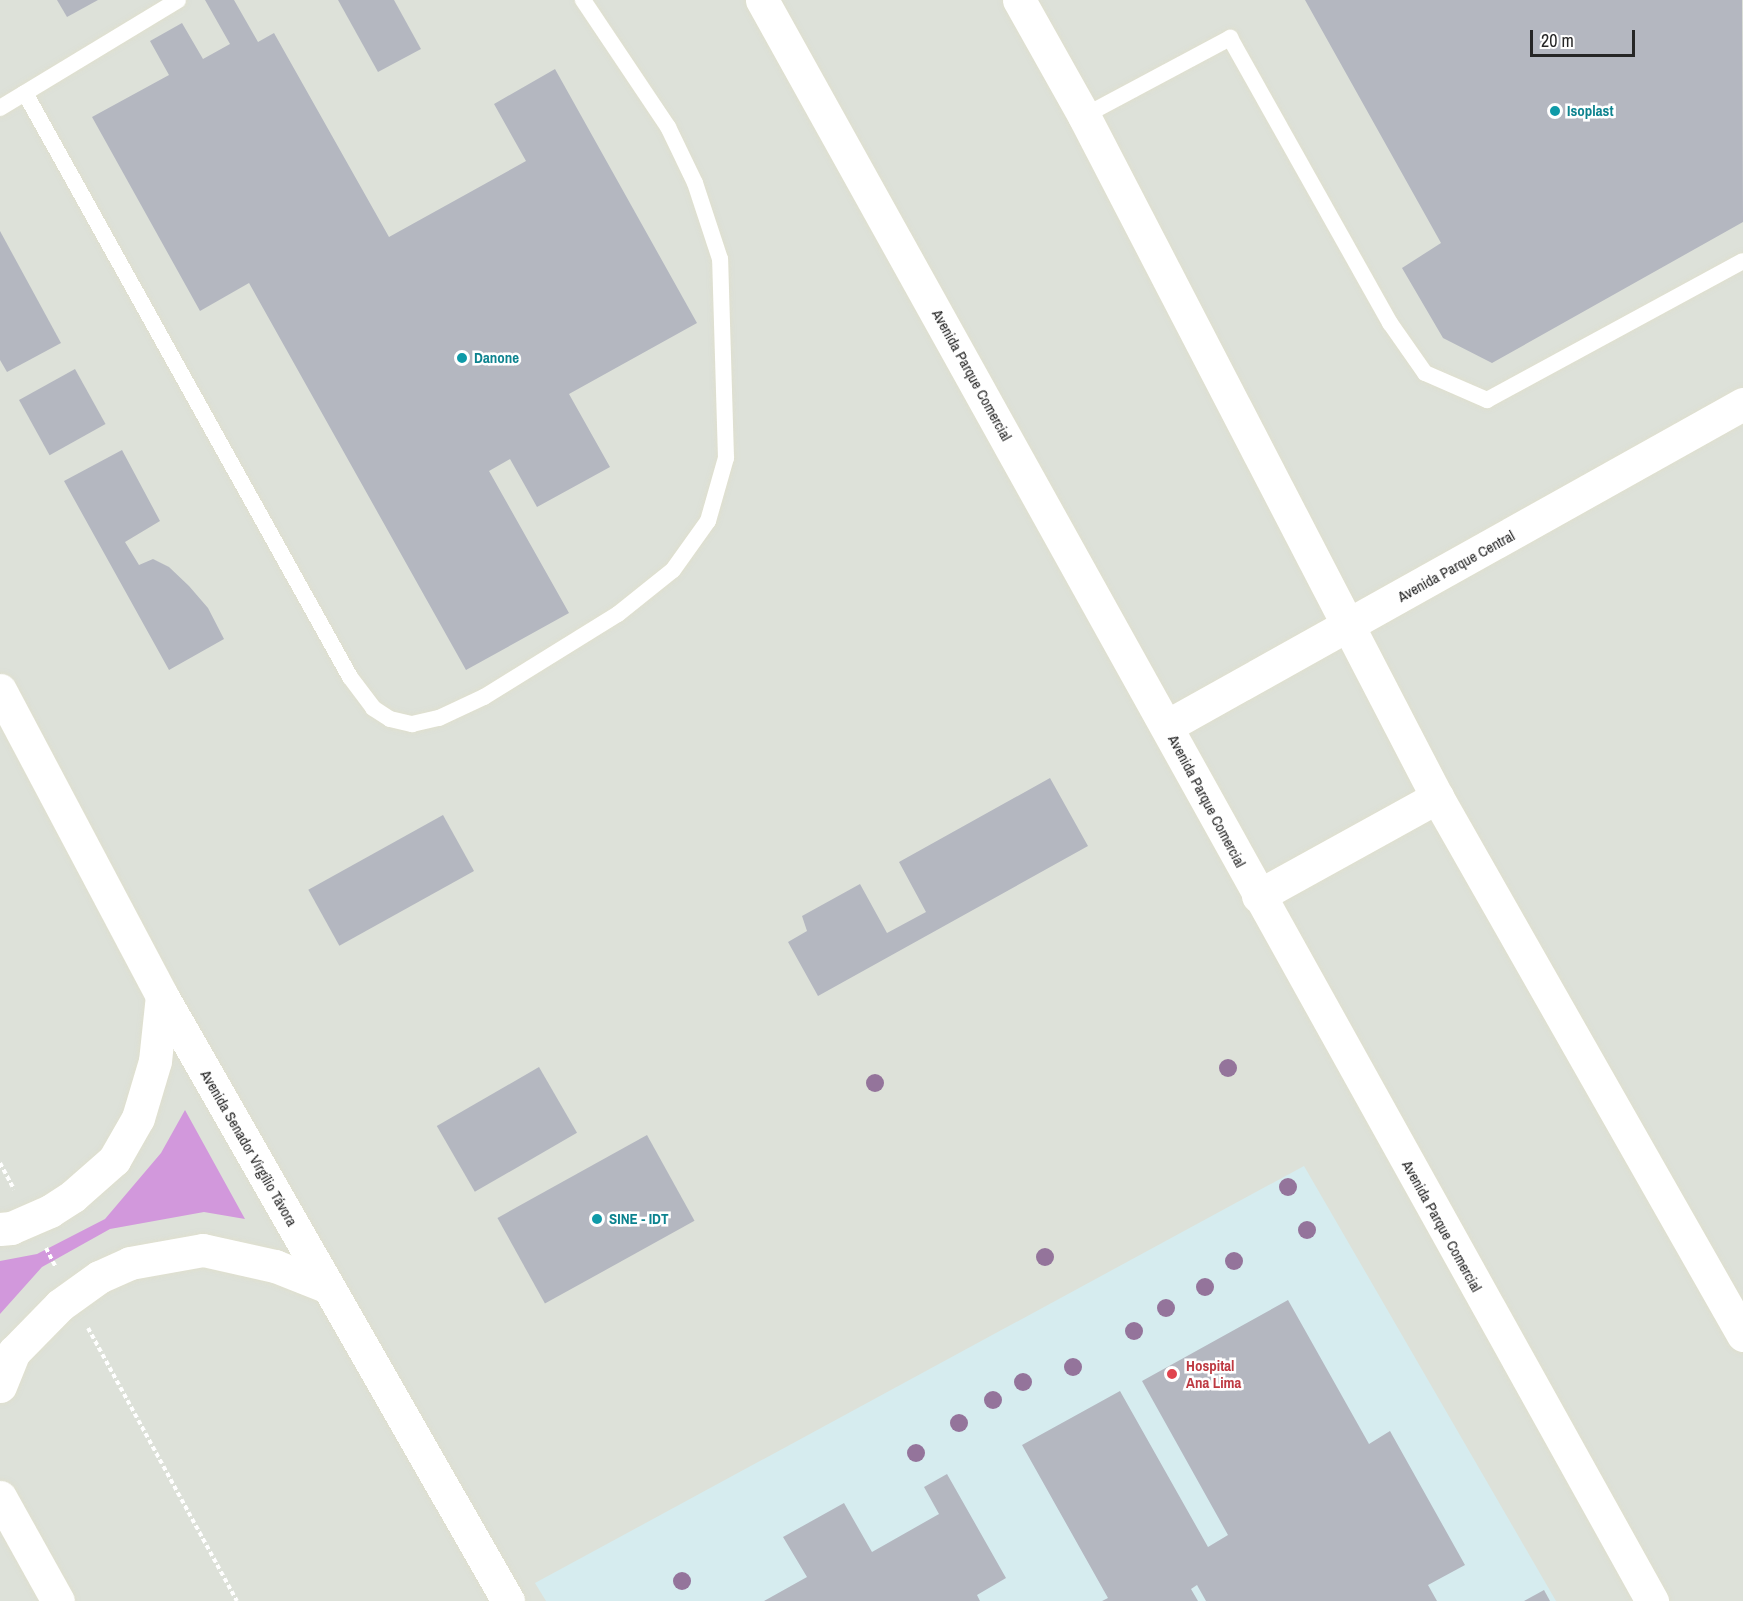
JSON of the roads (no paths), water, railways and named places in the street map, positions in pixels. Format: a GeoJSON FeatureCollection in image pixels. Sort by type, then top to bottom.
{"type":"FeatureCollection","features":[{"type":"Feature","properties":{"kind":"street","name":"Avenida Parque Comercial"},"geometry":{"type":"LineString","coordinates":[[762,0],[1167,726],[1258,896],[1652,1601]]}},
{"type":"Feature","properties":{"kind":"street"},"geometry":{"type":"LineString","coordinates":[[1019,0],[1084,116],[1346,627],[1437,797],[1743,1335]]}},
{"type":"Feature","properties":{"kind":"street","name":"Avenida Parque Central"},"geometry":{"type":"LineString","coordinates":[[1167,726],[1743,404]]}},
{"type":"Feature","properties":{"kind":"street","name":"Avenida Senador Virgílio Távora"},"geometry":{"type":"LineString","coordinates":[[0,690],[162,996],[508,1601]]}},
{"type":"Feature","properties":{"kind":"street"},"geometry":{"type":"LineString","coordinates":[[1258,896],[1437,797]]}},
{"type":"Feature","properties":{"kind":"street"},"geometry":{"type":"LineString","coordinates":[[0,1229],[31,1220],[73,1196],[114,1160],[138,1118],[155,1061],[162,996]]}},
{"type":"Feature","properties":{"kind":"street"},"geometry":{"type":"LineString","coordinates":[[0,1386],[14,1352],[72,1297],[130,1263],[203,1250],[275,1266],[328,1287]]}},
{"type":"Feature","properties":{"kind":"street"},"geometry":{"type":"LineString","coordinates":[[0,1497],[58,1601]]}},
{"type":"Feature","properties":{"kind":"lane"},"geometry":{"type":"LineString","coordinates":[[0,108],[178,0]]}},
{"type":"Feature","properties":{"kind":"lane"},"geometry":{"type":"LineString","coordinates":[[25,93],[350,677],[373,708],[390,719],[412,724],[439,718],[484,697],[618,614],[673,570],[708,521],[726,458],[720,259],[695,183],[668,126],[583,0]]}},
{"type":"Feature","properties":{"kind":"lane"},"geometry":{"type":"LineString","coordinates":[[1084,116],[1230,38],[1390,323],[1425,373],[1487,400],[1743,261]]}},
{"type":"Feature","properties":{"kind":"place","name":"Isoplast"},"geometry":{"type":"Point","coordinates":[1555,111]}},
{"type":"Feature","properties":{"kind":"place","name":"Danone"},"geometry":{"type":"Point","coordinates":[462,358]}},
{"type":"Feature","properties":{"kind":"place","name":"SINE - IDT"},"geometry":{"type":"Point","coordinates":[597,1219]}},
{"type":"Feature","properties":{"kind":"place","name":"Hospital Ana Lima"},"geometry":{"type":"Point","coordinates":[1172,1374]}}]}
